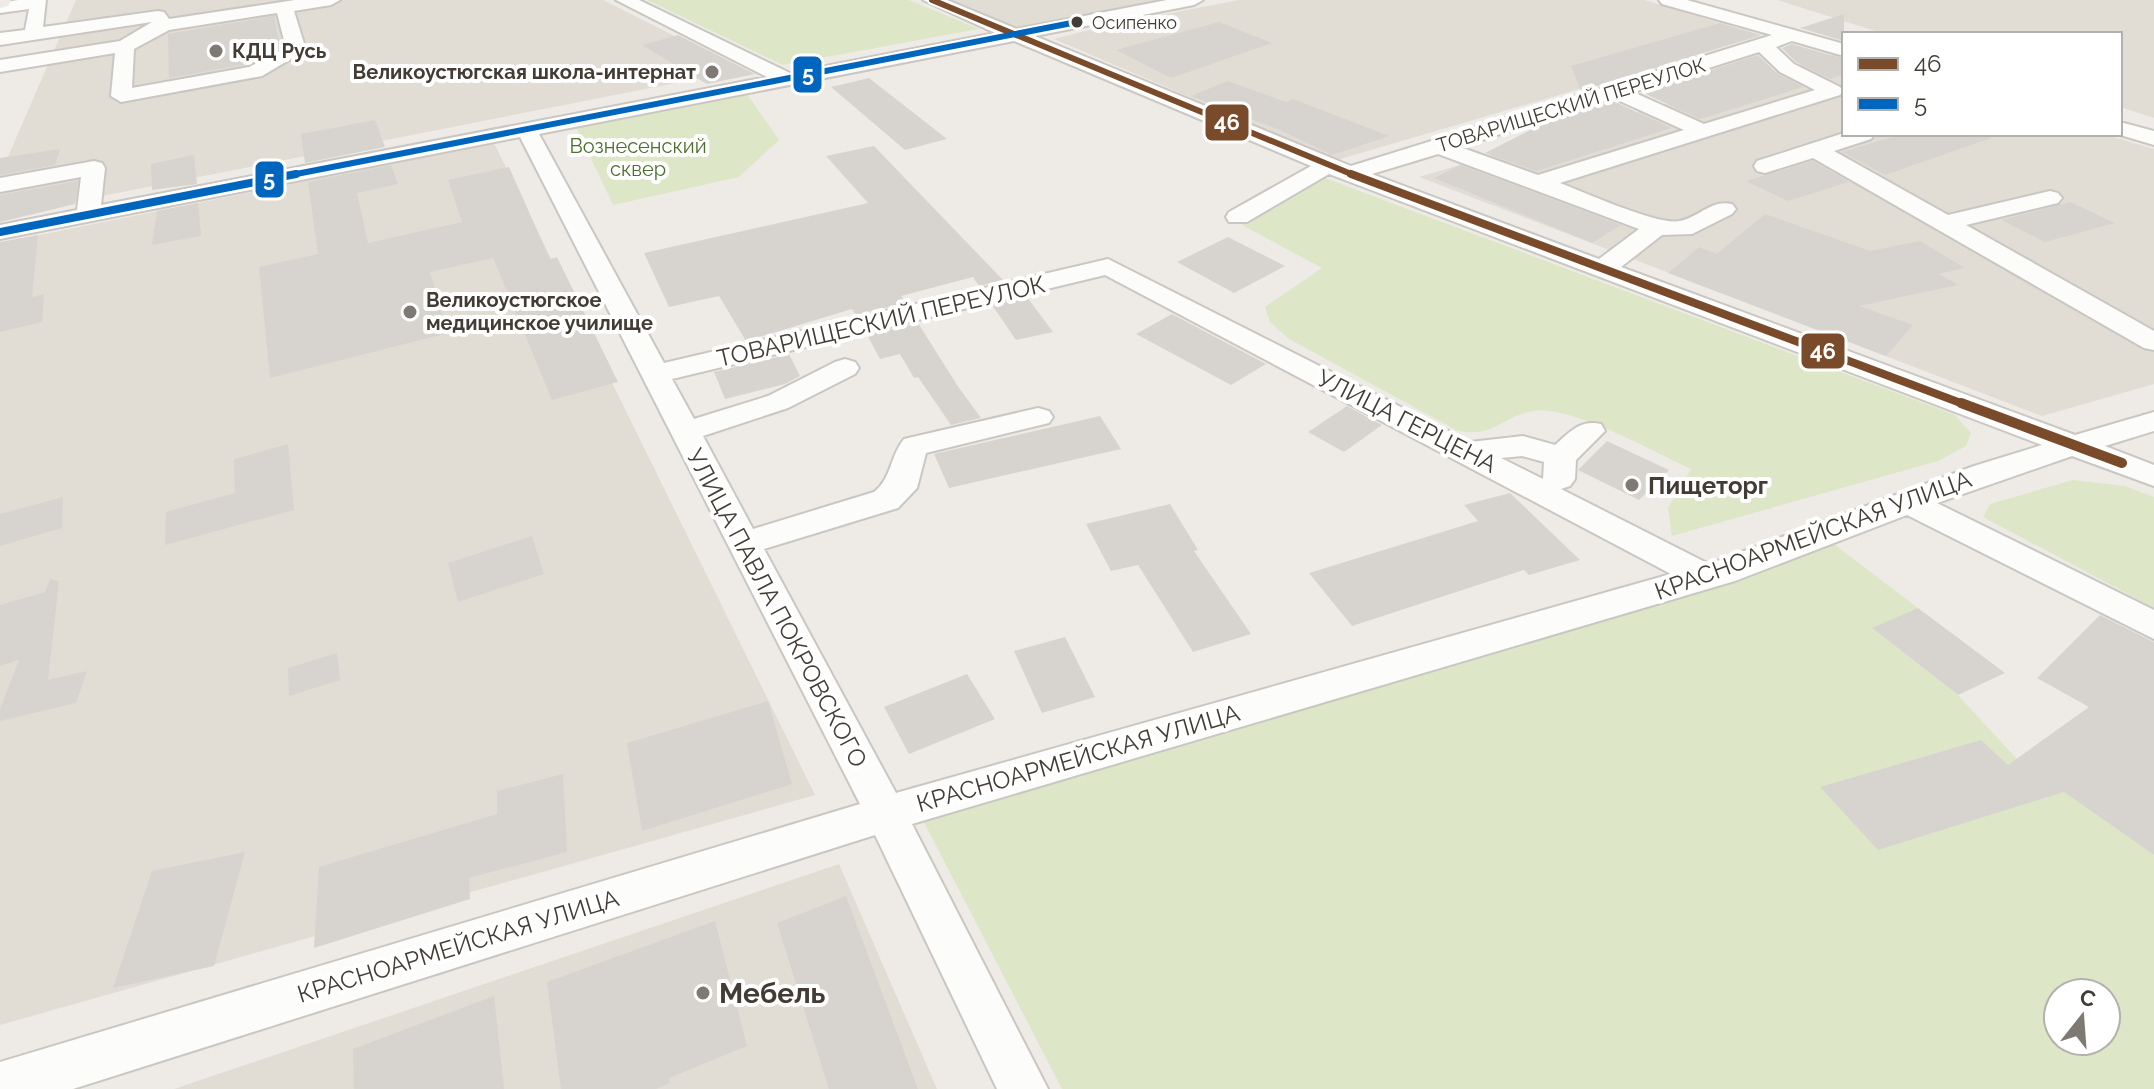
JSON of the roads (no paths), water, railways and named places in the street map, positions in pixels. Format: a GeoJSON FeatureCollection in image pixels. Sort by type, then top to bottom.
{"type":"FeatureCollection","features":[{"type":"Feature","properties":{"kind":"street"},"geometry":{"type":"LineString","coordinates":[[0,66],[125,46],[164,25],[331,0]]}},
{"type":"Feature","properties":{"kind":"street"},"geometry":{"type":"LineString","coordinates":[[625,0],[785,78]]}},
{"type":"Feature","properties":{"kind":"street"},"geometry":{"type":"LineString","coordinates":[[932,0],[1339,170],[2154,476]]}},
{"type":"Feature","properties":{"kind":"street"},"geometry":{"type":"LineString","coordinates":[[0,232],[1194,0]]}},
{"type":"Feature","properties":{"kind":"street"},"geometry":{"type":"LineString","coordinates":[[1668,0],[1842,49]]}},
{"type":"Feature","properties":{"kind":"street"},"geometry":{"type":"LineString","coordinates":[[0,8],[39,2],[33,34]]}},
{"type":"Feature","properties":{"kind":"street"},"geometry":{"type":"LineString","coordinates":[[125,46],[121,96],[255,72],[296,50],[284,7]]}},
{"type":"Feature","properties":{"kind":"street"},"geometry":{"type":"LineString","coordinates":[[0,39],[158,16],[164,25]]}},
{"type":"Feature","properties":{"kind":"street","name":"ТОВАРИЩЕСКИЙ ПЕРЕУЛОК"},"geometry":{"type":"LineString","coordinates":[[1238,217],[1339,170],[1438,146],[1793,35]]}},
{"type":"Feature","properties":{"kind":"street"},"geometry":{"type":"LineString","coordinates":[[1537,183],[1833,91],[1780,61],[1763,45]]}},
{"type":"Feature","properties":{"kind":"street"},"geometry":{"type":"LineString","coordinates":[[1780,61],[1842,85]]}},
{"type":"Feature","properties":{"kind":"street"},"geometry":{"type":"LineString","coordinates":[[1615,91],[1702,131]]}},
{"type":"Feature","properties":{"kind":"street","name":"УЛИЦА ПАВЛА ПОКРОВСКОГО"},"geometry":{"type":"LineString","coordinates":[[526,129],[885,814],[1023,1089]]}},
{"type":"Feature","properties":{"kind":"street"},"geometry":{"type":"LineString","coordinates":[[2122,129],[2154,138]]}},
{"type":"Feature","properties":{"kind":"street"},"geometry":{"type":"LineString","coordinates":[[1765,166],[1857,136]]}},
{"type":"Feature","properties":{"kind":"street"},"geometry":{"type":"LineString","coordinates":[[1438,146],[1657,227],[1683,229],[1724,209]]}},
{"type":"Feature","properties":{"kind":"street"},"geometry":{"type":"LineString","coordinates":[[1816,150],[2154,342]]}},
{"type":"Feature","properties":{"kind":"street"},"geometry":{"type":"LineString","coordinates":[[0,185],[94,168],[88,215]]}},
{"type":"Feature","properties":{"kind":"street"},"geometry":{"type":"LineString","coordinates":[[1944,223],[2050,198]]}},
{"type":"Feature","properties":{"kind":"street"},"geometry":{"type":"LineString","coordinates":[[1603,268],[1657,227]]}},
{"type":"Feature","properties":{"kind":"street","name":"ТОВАРИЩЕСКИЙ ПЕРЕУЛОК"},"geometry":{"type":"LineString","coordinates":[[655,374],[1108,267]]}},
{"type":"Feature","properties":{"kind":"street","name":"УЛИЦА ГЕРЦЕНА"},"geometry":{"type":"LineString","coordinates":[[1108,267],[1705,577]]}},
{"type":"Feature","properties":{"kind":"street"},"geometry":{"type":"LineString","coordinates":[[685,432],[791,396],[845,368]]}},
{"type":"Feature","properties":{"kind":"street"},"geometry":{"type":"LineString","coordinates":[[744,543],[886,500],[901,488],[908,455],[915,446],[1038,417]]}},
{"type":"Feature","properties":{"kind":"street","name":"КРАСНОАРМЕЙСКАЯ УЛИЦА"},"geometry":{"type":"LineString","coordinates":[[0,1087],[885,814],[1705,577],[1985,473],[2154,421]]}},
{"type":"Feature","properties":{"kind":"street"},"geometry":{"type":"LineString","coordinates":[[1558,499],[1560,457],[1590,431]]}},
{"type":"Feature","properties":{"kind":"street"},"geometry":{"type":"LineString","coordinates":[[1467,452],[1523,446],[1560,457]]}},
{"type":"Feature","properties":{"kind":"street"},"geometry":{"type":"LineString","coordinates":[[1909,502],[2154,626]]}},
{"type":"Feature","properties":{"kind":"place","name":"Осипенко"},"geometry":{"type":"Point","coordinates":[1077,22]}},
{"type":"Feature","properties":{"kind":"place","name":"КДЦ Русь"},"geometry":{"type":"Point","coordinates":[216,51]}},
{"type":"Feature","properties":{"kind":"place","name":"Великоустюгская школа-интернат"},"geometry":{"type":"Point","coordinates":[712,72]}},
{"type":"Feature","properties":{"kind":"place","name":"Великоустюгское медицинское училище"},"geometry":{"type":"Point","coordinates":[410,312]}},
{"type":"Feature","properties":{"kind":"place","name":"Пищеторг"},"geometry":{"type":"Point","coordinates":[1632,485]}},
{"type":"Feature","properties":{"kind":"place","name":"Мебель"},"geometry":{"type":"Point","coordinates":[703,993]}},
{"type":"Feature","properties":{"kind":"park label","name":"Вознесенский сквер"},"geometry":{"type":"Point","coordinates":[638,158]}}]}
